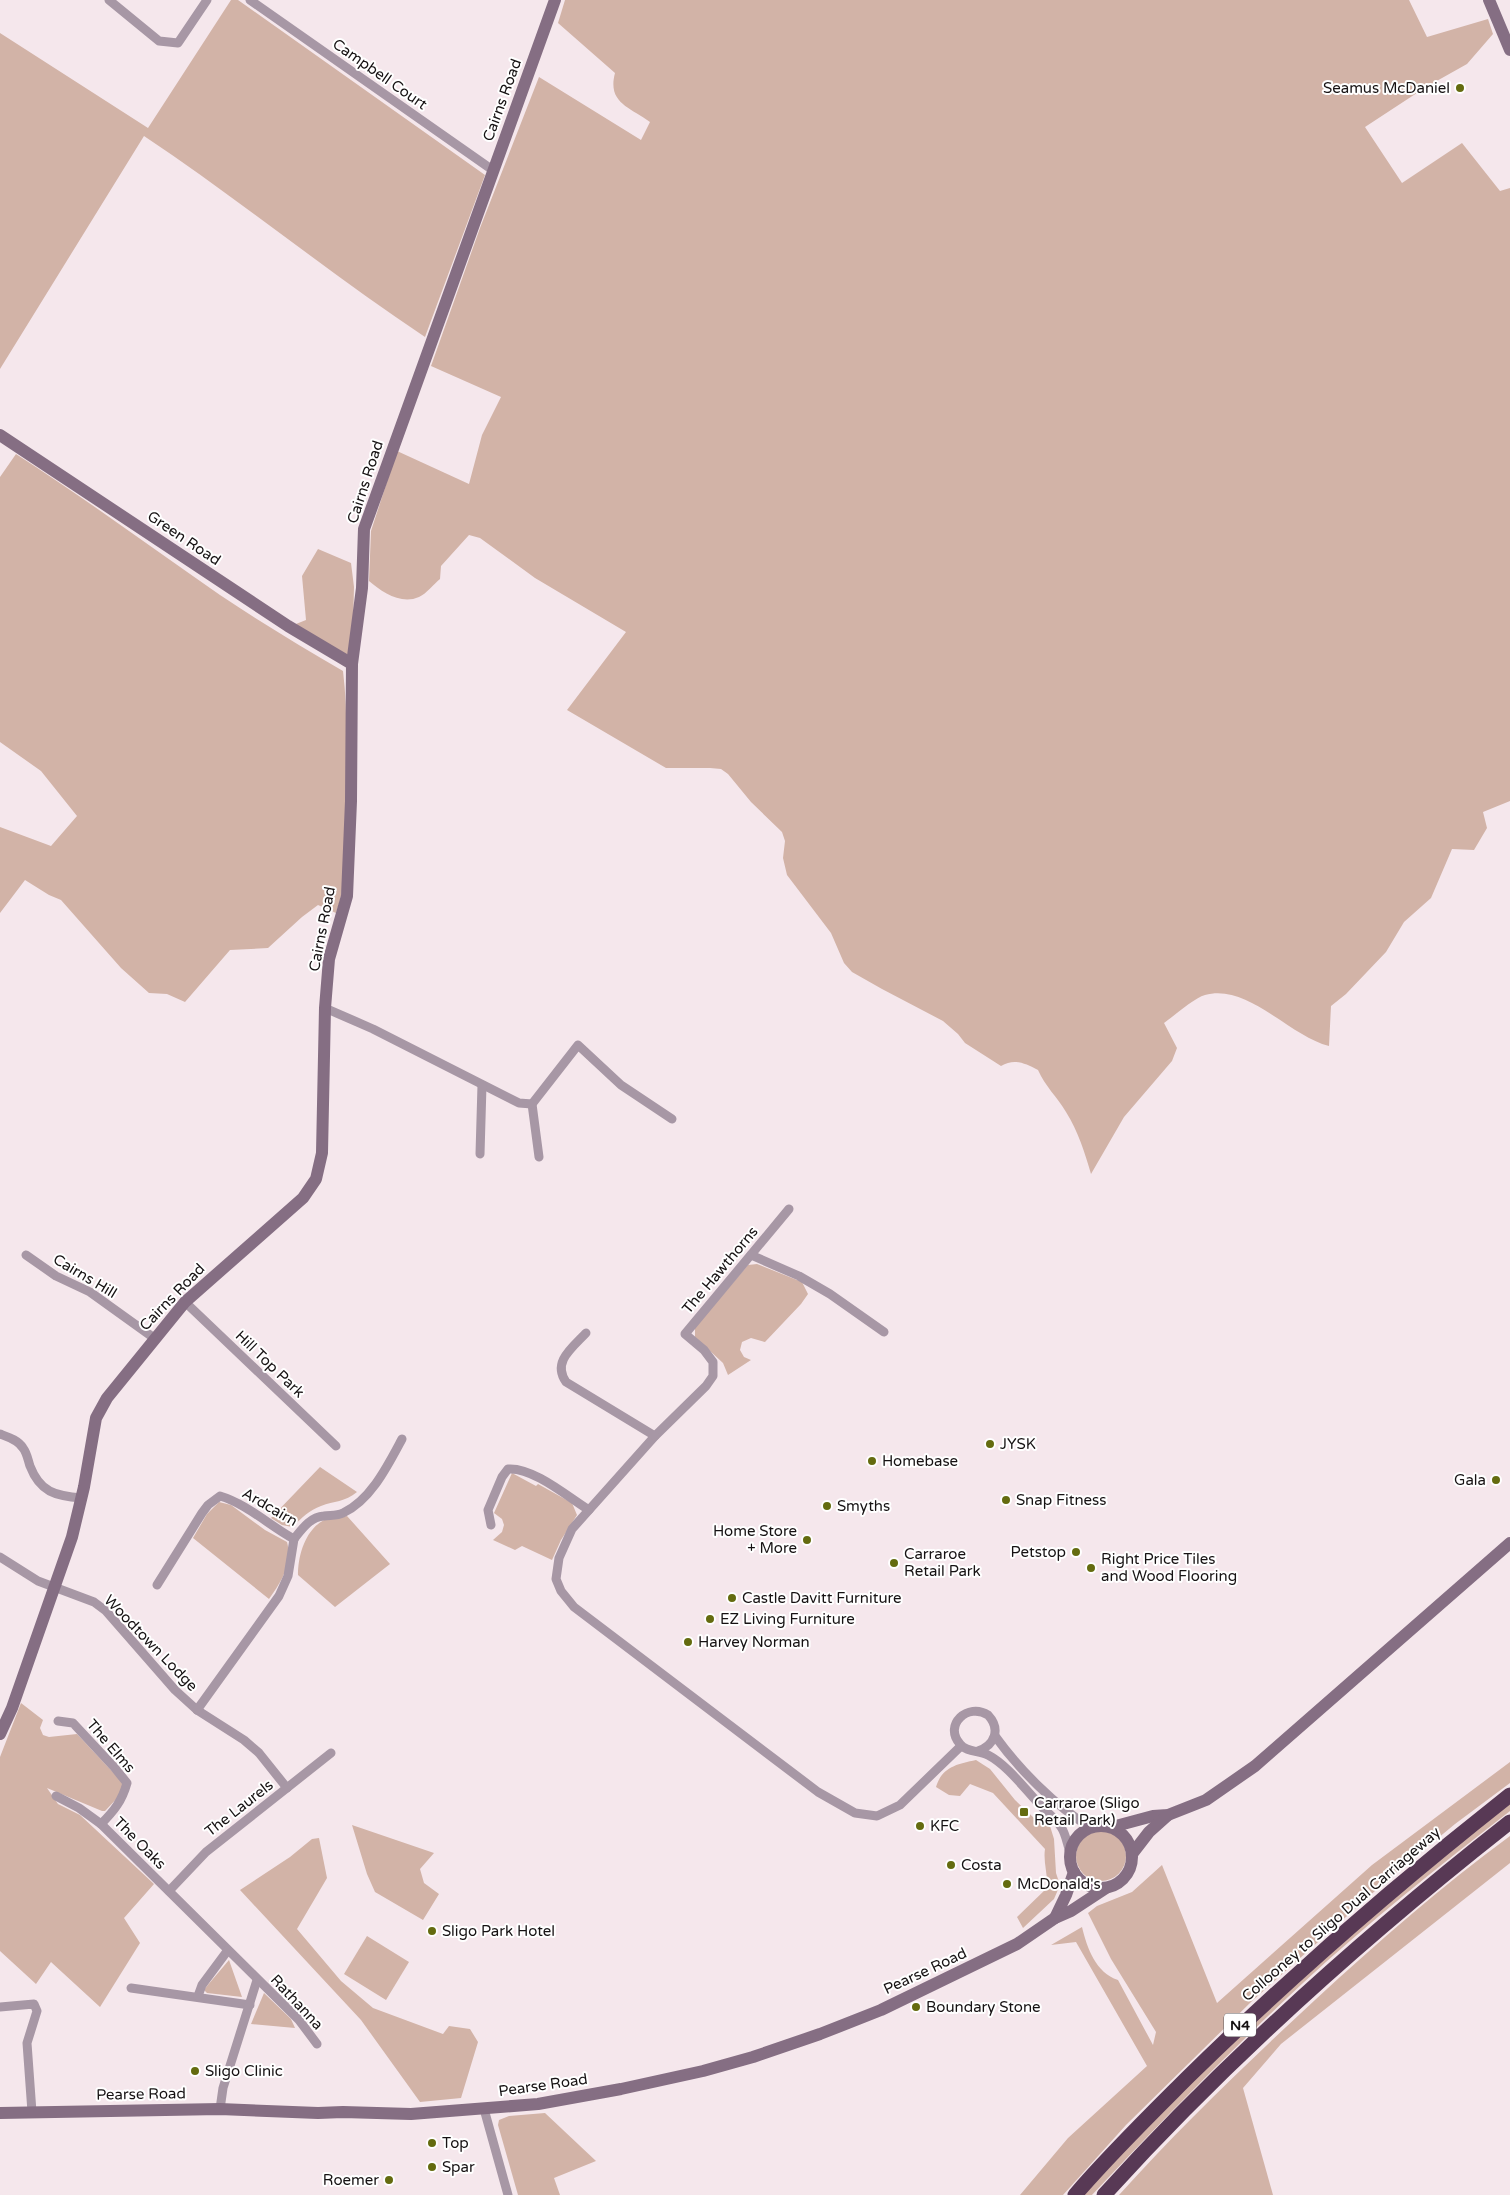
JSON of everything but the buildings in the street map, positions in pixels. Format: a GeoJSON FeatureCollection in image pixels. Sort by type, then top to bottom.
{"type":"FeatureCollection","features":[{"type":"Feature","properties":{"kind":"highway","name":"Collooney to Sligo Dual Carriageway"},"geometry":{"type":"LineString","coordinates":[[1075,2195],[1099,2167],[1169,2096],[1296,1973],[1418,1868],[1510,1795]]}},
{"type":"Feature","properties":{"kind":"highway","name":"N4"},"geometry":{"type":"LineString","coordinates":[[1104,2195],[1199,2095],[1283,2014],[1356,1947],[1436,1880],[1510,1822]]}},
{"type":"Feature","properties":{"kind":"street"},"geometry":{"type":"LineString","coordinates":[[109,0],[159,41],[178,43],[207,0]]}},
{"type":"Feature","properties":{"kind":"street","name":"Campbell Court"},"geometry":{"type":"LineString","coordinates":[[250,0],[494,171]]}},
{"type":"Feature","properties":{"kind":"street","name":"Cairns Road"},"geometry":{"type":"LineString","coordinates":[[0,1734],[12,1708],[72,1537],[82,1498],[96,1418],[107,1398],[185,1302],[302,1198],[316,1179],[322,1153],[325,1008],[330,959],[347,896],[351,800],[352,664],[362,588],[364,529],[556,0]]}},
{"type":"Feature","properties":{"kind":"street"},"geometry":{"type":"LineString","coordinates":[[1489,0],[1510,50]]}},
{"type":"Feature","properties":{"kind":"street","name":"Green Road"},"geometry":{"type":"LineString","coordinates":[[0,435],[288,626],[352,664]]}},
{"type":"Feature","properties":{"kind":"street"},"geometry":{"type":"LineString","coordinates":[[325,1008],[373,1029],[519,1103],[532,1104]]}},
{"type":"Feature","properties":{"kind":"street"},"geometry":{"type":"LineString","coordinates":[[539,1157],[532,1104],[578,1045],[622,1085],[672,1120]]}},
{"type":"Feature","properties":{"kind":"street"},"geometry":{"type":"LineString","coordinates":[[480,1154],[482,1085]]}},
{"type":"Feature","properties":{"kind":"street","name":"The Hawthorns"},"geometry":{"type":"LineString","coordinates":[[788,1209],[685,1334],[704,1350],[713,1362],[713,1376],[706,1386],[654,1436],[572,1530],[559,1558],[556,1580],[561,1591],[574,1606],[818,1792],[855,1813],[877,1816],[900,1805],[961,1746]]}},
{"type":"Feature","properties":{"kind":"street","name":"Cairns Hill"},"geometry":{"type":"LineString","coordinates":[[26,1254],[56,1276],[90,1292],[154,1338]]}},
{"type":"Feature","properties":{"kind":"street"},"geometry":{"type":"LineString","coordinates":[[751,1254],[799,1276],[830,1294],[884,1332]]}},
{"type":"Feature","properties":{"kind":"street","name":"Hill Top Park"},"geometry":{"type":"LineString","coordinates":[[185,1302],[336,1446]]}},
{"type":"Feature","properties":{"kind":"street"},"geometry":{"type":"LineString","coordinates":[[586,1333],[564,1358],[560,1367],[561,1375],[566,1382],[654,1436]]}},
{"type":"Feature","properties":{"kind":"street"},"geometry":{"type":"LineString","coordinates":[[0,1434],[12,1439],[23,1448],[35,1478],[45,1489],[61,1495],[82,1498]]}},
{"type":"Feature","properties":{"kind":"street","name":"Ardcairn"},"geometry":{"type":"LineString","coordinates":[[157,1585],[202,1513],[208,1505],[220,1496],[229,1499],[294,1539],[307,1523],[320,1516],[342,1513],[359,1501],[390,1461],[402,1439]]}},
{"type":"Feature","properties":{"kind":"street"},"geometry":{"type":"LineString","coordinates":[[491,1525],[488,1510],[502,1477],[508,1469],[518,1468],[534,1476],[589,1510]]}},
{"type":"Feature","properties":{"kind":"street"},"geometry":{"type":"LineString","coordinates":[[197,1710],[279,1596],[288,1576],[294,1539]]}},
{"type":"Feature","properties":{"kind":"street"},"geometry":{"type":"LineString","coordinates":[[1132,1854],[1149,1832],[1168,1815],[1217,1794],[1255,1766],[1510,1543]]}},
{"type":"Feature","properties":{"kind":"street","name":"Woodtown Lodge"},"geometry":{"type":"LineString","coordinates":[[0,1557],[38,1581],[94,1602],[106,1611],[169,1684],[197,1710],[244,1740],[259,1753],[288,1788]]}},
{"type":"Feature","properties":{"kind":"street"},"geometry":{"type":"LineString","coordinates":[[995,1736],[986,1748],[972,1751],[961,1746],[955,1736],[955,1726],[961,1716],[968,1712],[974,1710],[988,1715],[995,1728],[995,1736],[1006,1752],[1056,1803],[1090,1827]]}},
{"type":"Feature","properties":{"kind":"street","name":"The Elms"},"geometry":{"type":"LineString","coordinates":[[58,1721],[73,1723],[114,1767],[126,1783],[123,1796],[118,1805],[101,1824]]}},
{"type":"Feature","properties":{"kind":"street"},"geometry":{"type":"LineString","coordinates":[[978,1751],[988,1755],[1004,1768],[1061,1827],[1070,1852],[1070,1862],[1074,1872],[1084,1882],[1106,1888],[1115,1885],[1124,1878],[1132,1865],[1132,1854],[1124,1836],[1112,1827]]}},
{"type":"Feature","properties":{"kind":"street","name":"The Laurels"},"geometry":{"type":"LineString","coordinates":[[170,1891],[206,1852],[331,1753]]}},
{"type":"Feature","properties":{"kind":"street","name":"The Oaks"},"geometry":{"type":"LineString","coordinates":[[56,1796],[79,1808],[101,1824],[196,1918]]}},
{"type":"Feature","properties":{"kind":"street"},"geometry":{"type":"LineString","coordinates":[[1070,1852],[1077,1837],[1090,1827],[1101,1825],[1112,1827],[1153,1816],[1168,1815]]}},
{"type":"Feature","properties":{"kind":"street"},"geometry":{"type":"LineString","coordinates":[[1055,1918],[1074,1872]]}},
{"type":"Feature","properties":{"kind":"street","name":"Pearse Road"},"geometry":{"type":"LineString","coordinates":[[0,2113],[220,2109],[399,2114],[538,2104],[666,2080],[781,2048],[881,2010],[939,1984],[1017,1944],[1055,1918],[1072,1911],[1106,1888]]}},
{"type":"Feature","properties":{"kind":"street","name":"Rathanna"},"geometry":{"type":"LineString","coordinates":[[196,1918],[299,2020],[317,2044]]}},
{"type":"Feature","properties":{"kind":"street"},"geometry":{"type":"LineString","coordinates":[[198,1996],[202,1985],[228,1950]]}},
{"type":"Feature","properties":{"kind":"street","name":"Rathanna"},"geometry":{"type":"LineString","coordinates":[[220,2109],[222,2088],[257,1980]]}},
{"type":"Feature","properties":{"kind":"street"},"geometry":{"type":"LineString","coordinates":[[131,1988],[250,2004]]}},
{"type":"Feature","properties":{"kind":"street"},"geometry":{"type":"LineString","coordinates":[[0,2007],[34,2004],[37,2011],[27,2043],[32,2112]]}},
{"type":"Feature","properties":{"kind":"street"},"geometry":{"type":"LineString","coordinates":[[484,2109],[508,2195]]}},
{"type":"Feature","properties":{"kind":"shaded area"},"geometry":{"type":"Polygon","coordinates":[[[231,0],[238,0],[485,175],[425,337],[144,136],[0,369],[0,33],[148,128],[231,0]]]}},
{"type":"Feature","properties":{"kind":"shaded area"},"geometry":{"type":"Polygon","coordinates":[[[565,0],[1409,0],[1427,37],[1488,19],[1493,34],[1467,64],[1426,87],[1365,127],[1402,183],[1462,143],[1500,191],[1510,188],[1510,801],[1483,812],[1487,828],[1474,850],[1452,849],[1431,898],[1404,922],[1386,952],[1346,994],[1331,1006],[1329,1046],[1299,1032],[1253,1003],[1237,996],[1221,993],[1200,997],[1164,1023],[1177,1048],[1172,1061],[1124,1117],[1091,1174],[1084,1150],[1074,1127],[1038,1070],[1020,1062],[1010,1062],[1001,1066],[965,1043],[943,1021],[852,972],[844,963],[831,933],[787,875],[783,858],[785,841],[782,832],[751,802],[728,774],[721,769],[666,768],[567,710],[626,632],[535,578],[480,538],[469,535],[441,566],[440,579],[419,597],[405,599],[392,596],[369,581],[371,531],[397,451],[469,484],[482,435],[501,397],[431,366],[480,228],[539,77],[641,140],[650,122],[628,108],[617,98],[613,83],[615,73],[558,23],[565,0]]]}},
{"type":"Feature","properties":{"kind":"shaded area"},"geometry":{"type":"Polygon","coordinates":[[[16,454],[235,605],[343,671],[346,716],[346,854],[343,885],[336,913],[318,905],[268,948],[230,950],[185,1002],[167,994],[149,993],[121,968],[61,900],[25,880],[0,913],[0,827],[51,846],[77,816],[41,771],[0,742],[0,477],[16,454]]]}},
{"type":"Feature","properties":{"kind":"shaded area"},"geometry":{"type":"Polygon","coordinates":[[[318,549],[351,563],[354,587],[352,664],[296,624],[306,620],[302,576],[318,549]]]}},
{"type":"Feature","properties":{"kind":"shaded area"},"geometry":{"type":"Polygon","coordinates":[[[757,1264],[802,1282],[808,1294],[765,1342],[751,1338],[742,1342],[740,1350],[744,1357],[751,1360],[728,1375],[723,1363],[695,1337],[695,1327],[748,1265],[757,1264]]]}},
{"type":"Feature","properties":{"kind":"shaded area"},"geometry":{"type":"Polygon","coordinates":[[[320,1467],[357,1492],[344,1500],[326,1504],[313,1510],[292,1527],[282,1525],[271,1518],[320,1467]]]}},
{"type":"Feature","properties":{"kind":"shaded area"},"geometry":{"type":"Polygon","coordinates":[[[512,1473],[536,1486],[538,1484],[572,1503],[577,1515],[561,1540],[552,1560],[522,1546],[515,1550],[493,1540],[502,1532],[504,1525],[502,1519],[494,1513],[512,1473]]]}},
{"type":"Feature","properties":{"kind":"shaded area"},"geometry":{"type":"Polygon","coordinates":[[[219,1502],[231,1505],[265,1530],[287,1542],[288,1558],[285,1572],[269,1599],[193,1538],[207,1514],[219,1502]]]}},
{"type":"Feature","properties":{"kind":"shaded area"},"geometry":{"type":"Polygon","coordinates":[[[347,1516],[390,1564],[335,1607],[298,1575],[298,1568],[301,1552],[307,1537],[317,1524],[326,1519],[347,1516]]]}},
{"type":"Feature","properties":{"kind":"shaded area"},"geometry":{"type":"Polygon","coordinates":[[[21,1703],[43,1720],[40,1728],[43,1735],[49,1737],[77,1734],[123,1783],[121,1794],[105,1811],[47,1788],[58,1804],[80,1815],[154,1884],[124,1918],[140,1943],[100,2007],[51,1962],[36,1984],[0,1951],[0,1757],[21,1703]]]}},
{"type":"Feature","properties":{"kind":"shaded area"},"geometry":{"type":"Polygon","coordinates":[[[976,1760],[990,1769],[1015,1800],[1034,1818],[1050,1826],[1054,1839],[1056,1873],[1060,1885],[1054,1899],[1023,1928],[1017,1917],[1047,1888],[1045,1849],[993,1793],[970,1784],[960,1796],[949,1795],[936,1787],[946,1771],[957,1765],[976,1760]]]}},
{"type":"Feature","properties":{"kind":"shaded area"},"geometry":{"type":"Polygon","coordinates":[[[1510,1762],[1510,1783],[1455,1824],[1385,1882],[1251,2002],[1126,2125],[1063,2195],[1020,2195],[1068,2138],[1147,2066],[1076,1942],[1051,1945],[1082,1927],[1090,1951],[1098,1966],[1110,1977],[1118,1980],[1153,2045],[1156,2032],[1111,1959],[1088,1913],[1097,1906],[1132,1892],[1162,1865],[1217,2003],[1372,1865],[1510,1762]]]}},
{"type":"Feature","properties":{"kind":"shaded area"},"geometry":{"type":"Polygon","coordinates":[[[1510,1802],[1510,1811],[1353,1938],[1303,1983],[1196,2087],[1092,2195],[1083,2195],[1179,2093],[1324,1957],[1510,1802]]]}},
{"type":"Feature","properties":{"kind":"shaded area"},"geometry":{"type":"Polygon","coordinates":[[[352,1825],[434,1853],[420,1869],[424,1883],[439,1894],[423,1920],[375,1892],[367,1874],[352,1825]]]}},
{"type":"Feature","properties":{"kind":"shaded area"},"geometry":{"type":"Polygon","coordinates":[[[1101,1831],[1110,1833],[1121,1842],[1126,1856],[1124,1865],[1115,1876],[1101,1881],[1092,1879],[1081,1870],[1076,1856],[1078,1847],[1087,1836],[1101,1831]]]}},
{"type":"Feature","properties":{"kind":"shaded area"},"geometry":{"type":"Polygon","coordinates":[[[1510,1836],[1510,1863],[1281,2044],[1243,2088],[1273,2195],[1119,2195],[1215,2095],[1315,2000],[1411,1915],[1510,1836]]]}},
{"type":"Feature","properties":{"kind":"shaded area"},"geometry":{"type":"Polygon","coordinates":[[[319,1838],[327,1878],[297,1929],[341,1981],[373,2008],[443,2034],[449,2026],[470,2029],[478,2042],[461,2098],[420,2102],[361,2020],[240,1890],[290,1857],[312,1839],[319,1838]]]}},
{"type":"Feature","properties":{"kind":"shaded area"},"geometry":{"type":"Polygon","coordinates":[[[367,1936],[409,1962],[386,2000],[344,1974],[367,1936]]]}},
{"type":"Feature","properties":{"kind":"shaded area"},"geometry":{"type":"Polygon","coordinates":[[[229,1960],[242,1997],[207,1993],[204,1990],[229,1960]]]}},
{"type":"Feature","properties":{"kind":"shaded area"},"geometry":{"type":"Polygon","coordinates":[[[264,1993],[291,2019],[295,2028],[251,2024],[264,1993]]]}},
{"type":"Feature","properties":{"kind":"shaded area"},"geometry":{"type":"Polygon","coordinates":[[[545,2113],[596,2161],[554,2178],[560,2195],[518,2195],[498,2125],[499,2120],[509,2116],[545,2113]]]}},
{"type":"Feature","properties":{"kind":"place","name":"Seamus McDaniel"},"geometry":{"type":"Point","coordinates":[1460,88]}},
{"type":"Feature","properties":{"kind":"place","name":"JYSK"},"geometry":{"type":"Point","coordinates":[990,1444]}},
{"type":"Feature","properties":{"kind":"place","name":"Homebase"},"geometry":{"type":"Point","coordinates":[872,1461]}},
{"type":"Feature","properties":{"kind":"place","name":"Gala"},"geometry":{"type":"Point","coordinates":[1496,1480]}},
{"type":"Feature","properties":{"kind":"place","name":"Snap Fitness"},"geometry":{"type":"Point","coordinates":[1006,1500]}},
{"type":"Feature","properties":{"kind":"place","name":"Smyths"},"geometry":{"type":"Point","coordinates":[827,1506]}},
{"type":"Feature","properties":{"kind":"place","name":"Home Store + More"},"geometry":{"type":"Point","coordinates":[807,1540]}},
{"type":"Feature","properties":{"kind":"place","name":"Petstop"},"geometry":{"type":"Point","coordinates":[1076,1552]}},
{"type":"Feature","properties":{"kind":"place","name":"Carraroe Retail Park"},"geometry":{"type":"Point","coordinates":[894,1563]}},
{"type":"Feature","properties":{"kind":"place","name":"Right Price Tiles and Wood Flooring"},"geometry":{"type":"Point","coordinates":[1091,1568]}},
{"type":"Feature","properties":{"kind":"place","name":"Castle Davitt Furniture"},"geometry":{"type":"Point","coordinates":[732,1598]}},
{"type":"Feature","properties":{"kind":"place","name":"EZ Living Furniture"},"geometry":{"type":"Point","coordinates":[710,1619]}},
{"type":"Feature","properties":{"kind":"place","name":"Harvey Norman"},"geometry":{"type":"Point","coordinates":[688,1642]}},
{"type":"Feature","properties":{"kind":"place","name":"Carraroe (Sligo Retail Park)"},"geometry":{"type":"Point","coordinates":[1024,1812]}},
{"type":"Feature","properties":{"kind":"place","name":"KFC"},"geometry":{"type":"Point","coordinates":[920,1826]}},
{"type":"Feature","properties":{"kind":"place","name":"Costa"},"geometry":{"type":"Point","coordinates":[951,1865]}},
{"type":"Feature","properties":{"kind":"place","name":"McDonald's"},"geometry":{"type":"Point","coordinates":[1007,1884]}},
{"type":"Feature","properties":{"kind":"place","name":"Sligo Park Hotel"},"geometry":{"type":"Point","coordinates":[432,1931]}},
{"type":"Feature","properties":{"kind":"place","name":"Boundary Stone"},"geometry":{"type":"Point","coordinates":[916,2007]}},
{"type":"Feature","properties":{"kind":"place","name":"Sligo Clinic"},"geometry":{"type":"Point","coordinates":[195,2071]}},
{"type":"Feature","properties":{"kind":"place","name":"Top"},"geometry":{"type":"Point","coordinates":[432,2143]}},
{"type":"Feature","properties":{"kind":"place","name":"Spar"},"geometry":{"type":"Point","coordinates":[432,2167]}},
{"type":"Feature","properties":{"kind":"place","name":"Roemer"},"geometry":{"type":"Point","coordinates":[389,2180]}}]}
